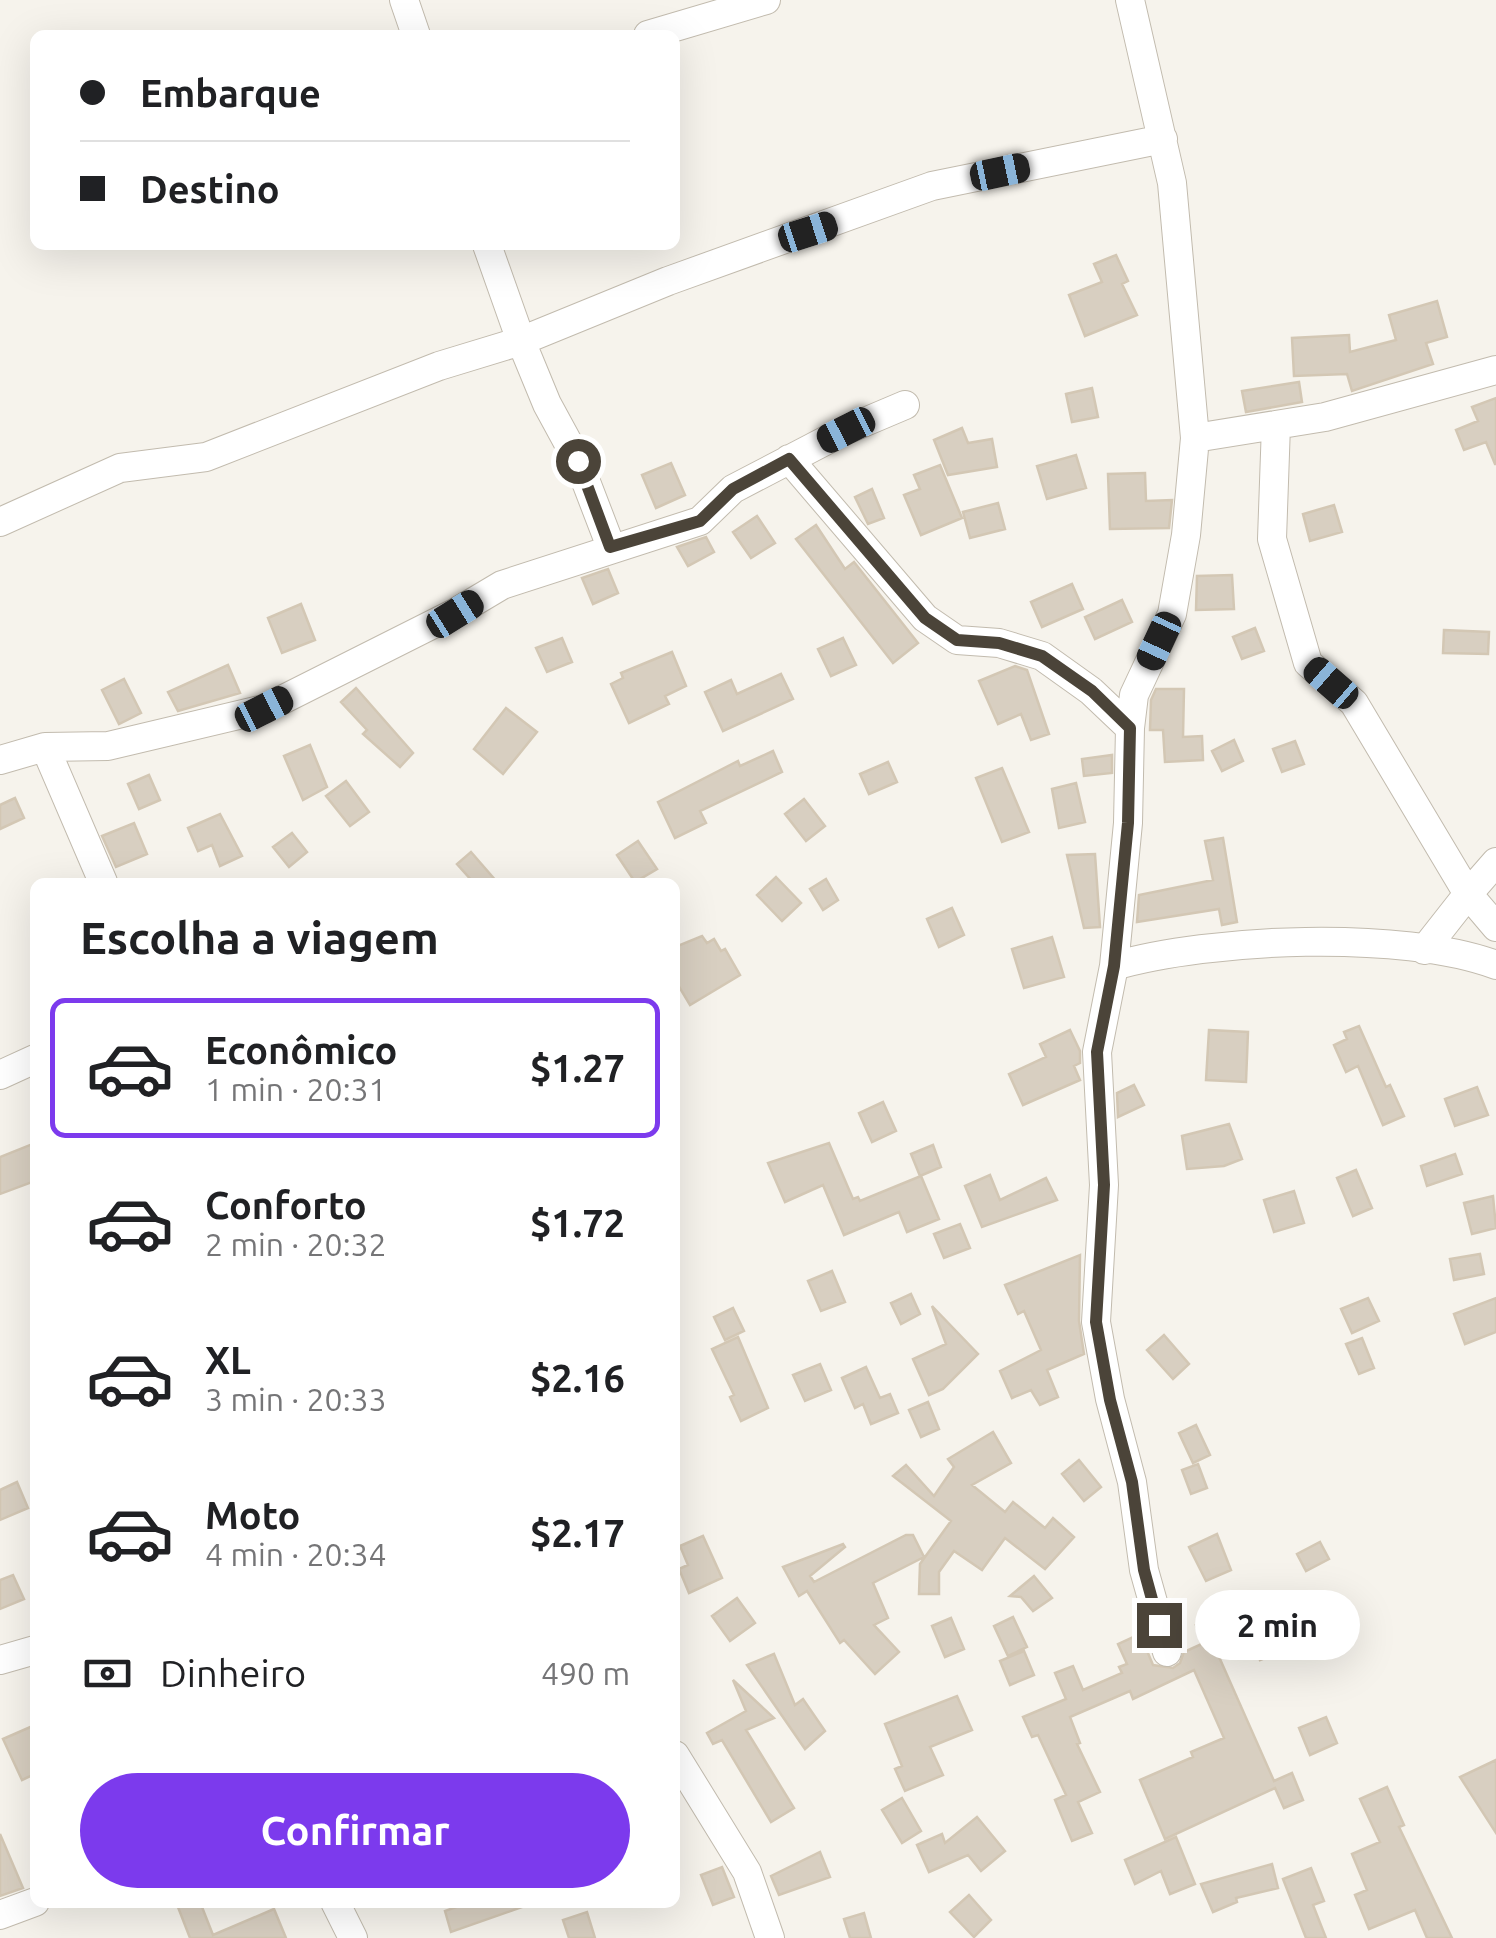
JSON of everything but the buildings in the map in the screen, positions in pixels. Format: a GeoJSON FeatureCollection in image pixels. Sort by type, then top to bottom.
{"type":"FeatureCollection","features":[{"type":"Feature","properties":{"kind":"street"},"geometry":{"type":"LineString","coordinates":[[404,0],[414,30]]}},
{"type":"Feature","properties":{"kind":"street"},"geometry":{"type":"LineString","coordinates":[[665,30],[766,0]]}},
{"type":"Feature","properties":{"kind":"street"},"geometry":{"type":"LineString","coordinates":[[1130,0],[1172,183],[1195,438],[1186,535],[1172,614],[1134,695],[1130,728],[1128,823],[1114,966],[1097,1052],[1104,1185],[1096,1322],[1110,1400],[1132,1482],[1144,1570],[1167,1652]]}},
{"type":"Feature","properties":{"kind":"street"},"geometry":{"type":"LineString","coordinates":[[0,522],[120,468],[206,458],[440,366],[520,341],[668,281],[932,186],[1163,139]]}},
{"type":"Feature","properties":{"kind":"street"},"geometry":{"type":"LineString","coordinates":[[489,250],[520,341],[578,461],[610,547]]}},
{"type":"Feature","properties":{"kind":"street"},"geometry":{"type":"LineString","coordinates":[[1195,438],[1325,417],[1496,370]]}},
{"type":"Feature","properties":{"kind":"street"},"geometry":{"type":"LineString","coordinates":[[0,760],[45,746],[108,746],[264,709],[455,614],[502,585],[700,521],[733,489],[905,404]]}},
{"type":"Feature","properties":{"kind":"street"},"geometry":{"type":"LineString","coordinates":[[1276,425],[1272,540],[1308,663],[1354,703],[1468,894],[1496,927]]}},
{"type":"Feature","properties":{"kind":"street"},"geometry":{"type":"LineString","coordinates":[[789,459],[925,618],[957,640],[999,643],[1042,656],[1092,691],[1130,728]]}},
{"type":"Feature","properties":{"kind":"street"},"geometry":{"type":"LineString","coordinates":[[45,746],[101,878]]}},
{"type":"Feature","properties":{"kind":"street"},"geometry":{"type":"LineString","coordinates":[[1424,950],[1496,862]]}},
{"type":"Feature","properties":{"kind":"street"},"geometry":{"type":"LineString","coordinates":[[1114,966],[1251,943],[1348,944],[1464,953],[1496,965]]}},
{"type":"Feature","properties":{"kind":"street"},"geometry":{"type":"LineString","coordinates":[[0,1075],[30,1061]]}},
{"type":"Feature","properties":{"kind":"street"},"geometry":{"type":"LineString","coordinates":[[0,1660],[30,1651]]}},
{"type":"Feature","properties":{"kind":"street"},"geometry":{"type":"LineString","coordinates":[[680,1763],[747,1872],[770,1938]]}},
{"type":"Feature","properties":{"kind":"street"},"geometry":{"type":"LineString","coordinates":[[0,1914],[30,1904]]}},
{"type":"Feature","properties":{"kind":"street"},"geometry":{"type":"LineString","coordinates":[[338,1908],[352,1938]]}},
{"type":"Feature","properties":{"kind":"route"},"geometry":{"type":"LineString","coordinates":[[578,461],[610,547],[700,521],[733,489],[789,459],[894,577],[925,618],[957,640],[999,643],[1042,656],[1092,691],[1130,728],[1128,823],[1114,966],[1097,1052],[1104,1185],[1096,1322],[1110,1400],[1132,1482],[1144,1570],[1159,1625]]}}]}
